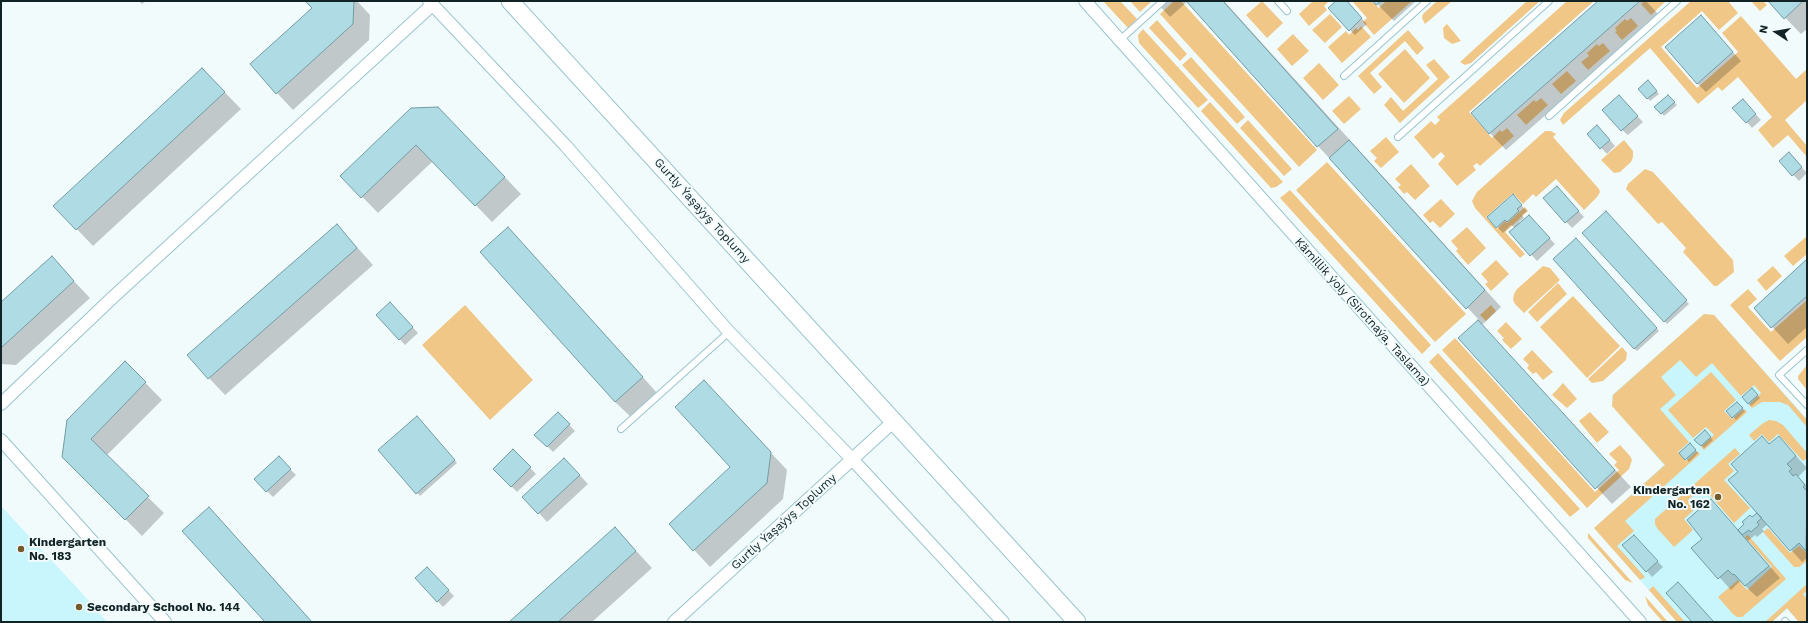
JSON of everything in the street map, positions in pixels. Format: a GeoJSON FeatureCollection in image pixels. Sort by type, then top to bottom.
{"type":"FeatureCollection","features":[{"type":"Feature","properties":{"kind":"street","name":"Gurtly Ýaşaýyş Toplumy"},"geometry":{"type":"LineString","coordinates":[[510,1],[1077,622]]}},
{"type":"Feature","properties":{"kind":"street","name":"Kämillik ýoly (Sirotnaýa, Taslama)"},"geometry":{"type":"LineString","coordinates":[[1085,1],[1640,622]]}},
{"type":"Feature","properties":{"kind":"street"},"geometry":{"type":"LineString","coordinates":[[1,404],[111,299],[430,3],[565,145],[729,332],[852,459],[1003,622]]}},
{"type":"Feature","properties":{"kind":"street","name":"Gurtly Ýaşaýyş Toplumy"},"geometry":{"type":"LineString","coordinates":[[674,622],[894,421]]}},
{"type":"Feature","properties":{"kind":"street"},"geometry":{"type":"LineString","coordinates":[[1,440],[165,622]]}},
{"type":"Feature","properties":{"kind":"lane"},"geometry":{"type":"LineString","coordinates":[[1120,40],[1163,1]]}},
{"type":"Feature","properties":{"kind":"lane"},"geometry":{"type":"LineString","coordinates":[[1278,1],[1287,11]]}},
{"type":"Feature","properties":{"kind":"lane"},"geometry":{"type":"LineString","coordinates":[[1344,76],[1427,1]]}},
{"type":"Feature","properties":{"kind":"lane"},"geometry":{"type":"LineString","coordinates":[[1398,137],[1550,1]]}},
{"type":"Feature","properties":{"kind":"lane"},"geometry":{"type":"LineString","coordinates":[[1549,116],[1677,1]]}},
{"type":"Feature","properties":{"kind":"lane"},"geometry":{"type":"LineString","coordinates":[[622,429],[729,332]]}},
{"type":"Feature","properties":{"kind":"lane"},"geometry":{"type":"LineString","coordinates":[[1807,350],[1779,374],[1807,405]]}},
{"type":"Feature","properties":{"kind":"shaded area"},"geometry":{"type":"Polygon","coordinates":[[[1103,1],[1120,1],[1137,19],[1128,28],[1103,1]]]}},
{"type":"Feature","properties":{"kind":"shaded area"},"geometry":{"type":"Polygon","coordinates":[[[1130,1],[1152,1],[1140,12],[1130,1]]]}},
{"type":"Feature","properties":{"kind":"shaded area"},"geometry":{"type":"Polygon","coordinates":[[[1174,1],[1181,1],[1317,150],[1299,167],[1160,14],[1174,1]]]}},
{"type":"Feature","properties":{"kind":"shaded area"},"geometry":{"type":"Polygon","coordinates":[[[1262,1],[1283,23],[1267,38],[1246,15],[1262,1]]]}},
{"type":"Feature","properties":{"kind":"shaded area"},"geometry":{"type":"Polygon","coordinates":[[[1313,1],[1329,1],[1324,6],[1327,10],[1309,26],[1299,14],[1313,1]]]}},
{"type":"Feature","properties":{"kind":"shaded area"},"geometry":{"type":"Polygon","coordinates":[[[1352,1],[1372,1],[1379,8],[1386,1],[1412,1],[1374,35],[1363,22],[1367,18],[1352,1]]]}},
{"type":"Feature","properties":{"kind":"shaded area"},"geometry":{"type":"Polygon","coordinates":[[[1437,1],[1452,1],[1425,24],[1422,18],[1423,14],[1437,1]]]}},
{"type":"Feature","properties":{"kind":"shaded area"},"geometry":{"type":"Polygon","coordinates":[[[1527,1],[1540,1],[1471,63],[1465,65],[1460,62],[1527,1]]]}},
{"type":"Feature","properties":{"kind":"shaded area"},"geometry":{"type":"Polygon","coordinates":[[[1567,1],[1594,1],[1469,112],[1492,138],[1500,130],[1502,132],[1507,128],[1514,136],[1480,166],[1477,163],[1473,166],[1476,170],[1457,186],[1438,164],[1445,156],[1441,152],[1433,159],[1414,137],[1431,121],[1435,125],[1440,120],[1437,117],[1567,1]]]}},
{"type":"Feature","properties":{"kind":"shaded area"},"geometry":{"type":"Polygon","coordinates":[[[1645,1],[1666,1],[1651,15],[1641,4],[1645,1]]]}},
{"type":"Feature","properties":{"kind":"shaded area"},"geometry":{"type":"Polygon","coordinates":[[[1691,1],[1728,1],[1738,13],[1719,30],[1702,11],[1661,47],[1697,88],[1738,52],[1722,33],[1741,16],[1796,79],[1807,69],[1807,100],[1785,120],[1807,146],[1807,157],[1788,135],[1773,148],[1758,130],[1772,117],[1738,77],[1722,91],[1718,87],[1698,104],[1650,48],[1563,125],[1560,120],[1564,113],[1691,1]]]}},
{"type":"Feature","properties":{"kind":"shaded area"},"geometry":{"type":"Polygon","coordinates":[[[1751,1],[1763,1],[1767,5],[1760,11],[1751,1]]]}},
{"type":"Feature","properties":{"kind":"shaded area"},"geometry":{"type":"Polygon","coordinates":[[[1330,14],[1342,27],[1325,43],[1312,30],[1330,14]]]}},
{"type":"Feature","properties":{"kind":"shaded area"},"geometry":{"type":"Polygon","coordinates":[[[1631,18],[1638,26],[1622,40],[1615,32],[1617,31],[1615,28],[1625,19],[1627,21],[1631,18]]]}},
{"type":"Feature","properties":{"kind":"shaded area"},"geometry":{"type":"Polygon","coordinates":[[[1157,20],[1187,54],[1180,61],[1149,28],[1157,20]]]}},
{"type":"Feature","properties":{"kind":"shaded area"},"geometry":{"type":"Polygon","coordinates":[[[1447,24],[1461,41],[1452,44],[1444,38],[1443,28],[1447,24]]]}},
{"type":"Feature","properties":{"kind":"shaded area"},"geometry":{"type":"Polygon","coordinates":[[[1361,26],[1371,37],[1342,63],[1328,47],[1346,31],[1349,35],[1356,28],[1358,30],[1361,26]]]}},
{"type":"Feature","properties":{"kind":"shaded area"},"geometry":{"type":"Polygon","coordinates":[[[1143,29],[1208,100],[1198,108],[1139,43],[1138,35],[1143,29]]]}},
{"type":"Feature","properties":{"kind":"shaded area"},"geometry":{"type":"Polygon","coordinates":[[[1408,30],[1424,48],[1417,55],[1405,41],[1370,73],[1382,87],[1374,94],[1358,76],[1408,30]]]}},
{"type":"Feature","properties":{"kind":"shaded area"},"geometry":{"type":"Polygon","coordinates":[[[1293,34],[1309,51],[1292,66],[1277,49],[1293,34]]]}},
{"type":"Feature","properties":{"kind":"shaded area"},"geometry":{"type":"Polygon","coordinates":[[[1603,43],[1610,51],[1588,70],[1581,62],[1589,56],[1587,53],[1597,44],[1599,46],[1603,43]]]}},
{"type":"Feature","properties":{"kind":"shaded area"},"geometry":{"type":"Polygon","coordinates":[[[1405,49],[1430,78],[1404,103],[1378,74],[1405,49]]]}},
{"type":"Feature","properties":{"kind":"shaded area"},"geometry":{"type":"Polygon","coordinates":[[[1191,57],[1245,117],[1237,124],[1182,65],[1191,57]]]}},
{"type":"Feature","properties":{"kind":"shaded area"},"geometry":{"type":"Polygon","coordinates":[[[1434,59],[1450,77],[1400,123],[1384,105],[1391,97],[1403,111],[1438,79],[1426,65],[1434,59]]]}},
{"type":"Feature","properties":{"kind":"shaded area"},"geometry":{"type":"Polygon","coordinates":[[[1319,63],[1339,85],[1323,100],[1303,78],[1319,63]]]}},
{"type":"Feature","properties":{"kind":"shaded area"},"geometry":{"type":"Polygon","coordinates":[[[1567,71],[1576,81],[1561,94],[1552,84],[1567,71]]]}},
{"type":"Feature","properties":{"kind":"shaded area"},"geometry":{"type":"Polygon","coordinates":[[[1349,96],[1361,109],[1344,124],[1332,111],[1349,96]]]}},
{"type":"Feature","properties":{"kind":"shaded area"},"geometry":{"type":"Polygon","coordinates":[[[1541,98],[1548,105],[1526,125],[1517,115],[1534,100],[1536,102],[1541,98]]]}},
{"type":"Feature","properties":{"kind":"shaded area"},"geometry":{"type":"Polygon","coordinates":[[[1210,102],[1283,182],[1276,187],[1271,188],[1201,111],[1210,102]]]}},
{"type":"Feature","properties":{"kind":"shaded area"},"geometry":{"type":"Polygon","coordinates":[[[1248,120],[1292,169],[1284,176],[1240,128],[1248,120]]]}},
{"type":"Feature","properties":{"kind":"shaded area"},"geometry":{"type":"Polygon","coordinates":[[[1545,131],[1551,131],[1556,134],[1553,137],[1600,192],[1584,210],[1556,179],[1536,197],[1533,194],[1523,204],[1513,193],[1486,217],[1497,229],[1505,221],[1507,223],[1525,207],[1528,211],[1505,232],[1525,254],[1520,258],[1475,208],[1472,201],[1477,192],[1545,131]]]}},
{"type":"Feature","properties":{"kind":"shaded area"},"geometry":{"type":"Polygon","coordinates":[[[1386,137],[1399,152],[1381,168],[1374,161],[1377,158],[1370,151],[1386,137]]]}},
{"type":"Feature","properties":{"kind":"shaded area"},"geometry":{"type":"Polygon","coordinates":[[[1624,140],[1633,151],[1633,157],[1631,162],[1620,172],[1614,173],[1601,160],[1624,140]]]}},
{"type":"Feature","properties":{"kind":"shaded area"},"geometry":{"type":"Polygon","coordinates":[[[1327,162],[1466,314],[1435,342],[1296,190],[1327,162]]]}},
{"type":"Feature","properties":{"kind":"shaded area"},"geometry":{"type":"Polygon","coordinates":[[[1411,164],[1430,186],[1415,200],[1407,192],[1404,194],[1398,187],[1401,185],[1395,179],[1411,164]]]}},
{"type":"Feature","properties":{"kind":"shaded area"},"geometry":{"type":"Polygon","coordinates":[[[1645,169],[1653,172],[1733,260],[1734,272],[1717,286],[1714,286],[1683,252],[1686,248],[1662,222],[1658,224],[1626,189],[1628,184],[1645,169]]]}},
{"type":"Feature","properties":{"kind":"shaded area"},"geometry":{"type":"Polygon","coordinates":[[[1290,190],[1431,345],[1422,354],[1280,198],[1290,190]]]}},
{"type":"Feature","properties":{"kind":"shaded area"},"geometry":{"type":"Polygon","coordinates":[[[1441,199],[1455,214],[1440,228],[1433,221],[1430,223],[1423,215],[1441,199]]]}},
{"type":"Feature","properties":{"kind":"shaded area"},"geometry":{"type":"Polygon","coordinates":[[[1467,227],[1486,248],[1468,265],[1456,251],[1458,249],[1451,241],[1467,227]]]}},
{"type":"Feature","properties":{"kind":"shaded area"},"geometry":{"type":"Polygon","coordinates":[[[1807,236],[1807,254],[1793,266],[1784,256],[1807,236]]]}},
{"type":"Feature","properties":{"kind":"shaded area"},"geometry":{"type":"Polygon","coordinates":[[[1496,260],[1509,274],[1491,291],[1485,284],[1488,282],[1481,274],[1496,260]]]}},
{"type":"Feature","properties":{"kind":"shaded area"},"geometry":{"type":"Polygon","coordinates":[[[1543,266],[1550,268],[1560,280],[1524,313],[1515,304],[1513,300],[1514,294],[1517,289],[1543,266]]]}},
{"type":"Feature","properties":{"kind":"shaded area"},"geometry":{"type":"Polygon","coordinates":[[[1773,266],[1782,276],[1766,291],[1757,280],[1773,266]]]}},
{"type":"Feature","properties":{"kind":"shaded area"},"geometry":{"type":"Polygon","coordinates":[[[1558,283],[1567,294],[1537,322],[1528,312],[1558,283]]]}},
{"type":"Feature","properties":{"kind":"shaded area"},"geometry":{"type":"Polygon","coordinates":[[[1748,289],[1757,299],[1748,307],[1771,332],[1807,300],[1807,337],[1780,361],[1730,305],[1748,289]]]}},
{"type":"Feature","properties":{"kind":"shaded area"},"geometry":{"type":"Polygon","coordinates":[[[1573,296],[1620,346],[1587,378],[1540,327],[1573,296]]]}},
{"type":"Feature","properties":{"kind":"shaded area"},"geometry":{"type":"Polygon","coordinates":[[[465,305],[533,380],[490,420],[422,345],[465,305]]]}},
{"type":"Feature","properties":{"kind":"shaded area"},"geometry":{"type":"Polygon","coordinates":[[[1491,305],[1496,311],[1486,321],[1480,315],[1491,305]]]}},
{"type":"Feature","properties":{"kind":"shaded area","name":"Kindergarten No. 162"},"geometry":{"type":"Polygon","coordinates":[[[1704,314],[1714,315],[1807,419],[1807,622],[1799,622],[1787,609],[1772,622],[1677,622],[1594,528],[1664,465],[1612,406],[1612,395],[1704,314]]]}},
{"type":"Feature","properties":{"kind":"shaded area"},"geometry":{"type":"Polygon","coordinates":[[[1704,314],[1714,315],[1807,420],[1807,427],[1788,405],[1780,402],[1762,402],[1752,408],[1749,405],[1761,393],[1754,385],[1741,396],[1712,363],[1696,377],[1680,360],[1661,377],[1676,395],[1660,409],[1689,442],[1678,452],[1686,461],[1697,451],[1700,454],[1625,521],[1634,531],[1617,546],[1645,577],[1640,580],[1594,528],[1665,465],[1612,406],[1613,395],[1704,314]]]}},
{"type":"Feature","properties":{"kind":"shaded area"},"geometry":{"type":"Polygon","coordinates":[[[1506,322],[1522,339],[1511,349],[1502,340],[1504,338],[1497,331],[1506,322]]]}},
{"type":"Feature","properties":{"kind":"shaded area"},"geometry":{"type":"Polygon","coordinates":[[[1455,338],[1595,492],[1619,470],[1614,465],[1617,462],[1609,454],[1620,445],[1632,460],[1629,469],[1587,508],[1442,350],[1455,338]]]}},
{"type":"Feature","properties":{"kind":"shaded area"},"geometry":{"type":"Polygon","coordinates":[[[1622,347],[1627,353],[1626,360],[1603,381],[1592,383],[1588,379],[1622,347]]]}},
{"type":"Feature","properties":{"kind":"shaded area"},"geometry":{"type":"Polygon","coordinates":[[[1532,350],[1553,372],[1543,380],[1536,372],[1533,374],[1527,368],[1529,365],[1523,359],[1532,350]]]}},
{"type":"Feature","properties":{"kind":"shaded area"},"geometry":{"type":"Polygon","coordinates":[[[1438,353],[1580,509],[1570,517],[1429,362],[1438,353]]]}},
{"type":"Feature","properties":{"kind":"shaded area"},"geometry":{"type":"Polygon","coordinates":[[[1807,365],[1807,390],[1798,379],[1798,376],[1807,365]]]}},
{"type":"Feature","properties":{"kind":"shaded area"},"geometry":{"type":"Polygon","coordinates":[[[1711,372],[1736,400],[1724,411],[1732,419],[1744,409],[1747,412],[1704,450],[1701,447],[1714,435],[1706,427],[1693,438],[1668,410],[1711,372]]]}},
{"type":"Feature","properties":{"kind":"shaded area"},"geometry":{"type":"Polygon","coordinates":[[[1563,383],[1577,399],[1567,408],[1552,395],[1563,383]]]}},
{"type":"Feature","properties":{"kind":"shaded area"},"geometry":{"type":"Polygon","coordinates":[[[1590,412],[1609,432],[1597,443],[1579,421],[1590,412]]]}},
{"type":"Feature","properties":{"kind":"shaded area"},"geometry":{"type":"Polygon","coordinates":[[[1769,420],[1776,421],[1783,425],[1807,453],[1807,458],[1803,461],[1778,434],[1769,442],[1762,434],[1754,441],[1749,435],[1769,420]]]}},
{"type":"Feature","properties":{"kind":"shaded area"},"geometry":{"type":"Polygon","coordinates":[[[1735,448],[1740,454],[1728,464],[1734,471],[1724,480],[1750,508],[1734,523],[1703,487],[1688,500],[1695,509],[1684,519],[1693,530],[1674,547],[1657,528],[1655,519],[1735,448]]]}},
{"type":"Feature","properties":{"kind":"shaded area","name":"Kindergarten No. 183"},"geometry":{"type":"Polygon","coordinates":[[[1,506],[81,592],[107,622],[1,622],[1,506]]]}},
{"type":"Feature","properties":{"kind":"shaded area"},"geometry":{"type":"Polygon","coordinates":[[[1768,528],[1790,553],[1799,546],[1807,553],[1807,561],[1799,567],[1794,567],[1763,532],[1768,528]]]}},
{"type":"Feature","properties":{"kind":"shaded area"},"geometry":{"type":"Polygon","coordinates":[[[1588,533],[1633,583],[1625,580],[1588,538],[1588,533]]]}},
{"type":"Feature","properties":{"kind":"shaded area"},"geometry":{"type":"Polygon","coordinates":[[[1748,535],[1786,579],[1742,617],[1737,617],[1718,597],[1738,580],[1747,590],[1772,567],[1745,537],[1748,535]]]}},
{"type":"Feature","properties":{"kind":"shaded area"},"geometry":{"type":"Polygon","coordinates":[[[1807,584],[1807,591],[1803,594],[1807,599],[1807,622],[1799,622],[1787,608],[1772,622],[1765,622],[1807,584]]]}},
{"type":"Feature","properties":{"kind":"shaded area"},"geometry":{"type":"Polygon","coordinates":[[[1653,586],[1685,622],[1677,622],[1649,590],[1653,586]]]}},
{"type":"Feature","properties":{"kind":"shaded area"},"geometry":{"type":"Polygon","coordinates":[[[1645,596],[1668,622],[1663,622],[1648,605],[1645,596]]]}},
{"type":"Feature","properties":{"kind":"building"},"geometry":{"type":"Polygon","coordinates":[[[305,1],[354,1],[353,24],[276,94],[250,64],[312,8],[305,1]]]}},
{"type":"Feature","properties":{"kind":"building"},"geometry":{"type":"Polygon","coordinates":[[[1186,1],[1223,1],[1338,129],[1317,147],[1186,1]]]}},
{"type":"Feature","properties":{"kind":"building"},"geometry":{"type":"Polygon","coordinates":[[[1336,1],[1347,1],[1362,18],[1349,31],[1328,8],[1336,1]]]}},
{"type":"Feature","properties":{"kind":"building"},"geometry":{"type":"Polygon","coordinates":[[[1373,1],[1381,1],[1376,5],[1373,1]]]}},
{"type":"Feature","properties":{"kind":"building"},"geometry":{"type":"Polygon","coordinates":[[[1598,1],[1640,1],[1489,134],[1471,113],[1598,1]]]}},
{"type":"Feature","properties":{"kind":"building"},"geometry":{"type":"Polygon","coordinates":[[[1768,1],[1803,1],[1784,19],[1768,1]]]}},
{"type":"Feature","properties":{"kind":"building"},"geometry":{"type":"Polygon","coordinates":[[[1701,15],[1733,52],[1697,84],[1665,47],[1701,15]]]}},
{"type":"Feature","properties":{"kind":"building"},"geometry":{"type":"Polygon","coordinates":[[[202,68],[225,92],[76,230],[53,206],[202,68]]]}},
{"type":"Feature","properties":{"kind":"building"},"geometry":{"type":"Polygon","coordinates":[[[1648,80],[1657,91],[1647,99],[1638,89],[1648,80]]]}},
{"type":"Feature","properties":{"kind":"building"},"geometry":{"type":"Polygon","coordinates":[[[1619,95],[1638,116],[1621,131],[1602,110],[1619,95]]]}},
{"type":"Feature","properties":{"kind":"building"},"geometry":{"type":"Polygon","coordinates":[[[1668,95],[1675,102],[1661,114],[1654,107],[1668,95]]]}},
{"type":"Feature","properties":{"kind":"building"},"geometry":{"type":"Polygon","coordinates":[[[1743,99],[1756,114],[1746,123],[1732,108],[1743,99]]]}},
{"type":"Feature","properties":{"kind":"building"},"geometry":{"type":"Polygon","coordinates":[[[438,107],[505,177],[475,206],[416,145],[361,198],[340,176],[411,108],[438,107]]]}},
{"type":"Feature","properties":{"kind":"building"},"geometry":{"type":"Polygon","coordinates":[[[1597,125],[1610,140],[1600,149],[1587,134],[1597,125]]]}},
{"type":"Feature","properties":{"kind":"building"},"geometry":{"type":"Polygon","coordinates":[[[1349,140],[1485,290],[1466,309],[1329,158],[1349,140]]]}},
{"type":"Feature","properties":{"kind":"building"},"geometry":{"type":"Polygon","coordinates":[[[1789,152],[1802,167],[1792,176],[1779,161],[1789,152]]]}},
{"type":"Feature","properties":{"kind":"building"},"geometry":{"type":"Polygon","coordinates":[[[1557,186],[1579,211],[1565,223],[1543,198],[1557,186]]]}},
{"type":"Feature","properties":{"kind":"building"},"geometry":{"type":"Polygon","coordinates":[[[1513,194],[1522,205],[1517,209],[1519,211],[1507,222],[1505,220],[1496,228],[1487,217],[1513,194]]]}},
{"type":"Feature","properties":{"kind":"building"},"geometry":{"type":"Polygon","coordinates":[[[1606,211],[1687,300],[1664,322],[1582,233],[1606,211]]]}},
{"type":"Feature","properties":{"kind":"building"},"geometry":{"type":"Polygon","coordinates":[[[1529,215],[1550,238],[1530,256],[1509,232],[1529,215]]]}},
{"type":"Feature","properties":{"kind":"building"},"geometry":{"type":"Polygon","coordinates":[[[337,224],[357,248],[208,379],[187,355],[337,224]]]}},
{"type":"Feature","properties":{"kind":"building"},"geometry":{"type":"Polygon","coordinates":[[[508,227],[643,377],[615,402],[480,252],[508,227]]]}},
{"type":"Feature","properties":{"kind":"building"},"geometry":{"type":"Polygon","coordinates":[[[1576,238],[1657,328],[1634,349],[1553,259],[1576,238]]]}},
{"type":"Feature","properties":{"kind":"building"},"geometry":{"type":"Polygon","coordinates":[[[52,256],[74,281],[1,348],[1,302],[52,256]]]}},
{"type":"Feature","properties":{"kind":"building"},"geometry":{"type":"Polygon","coordinates":[[[1807,259],[1807,296],[1771,328],[1754,308],[1807,259]]]}},
{"type":"Feature","properties":{"kind":"building"},"geometry":{"type":"Polygon","coordinates":[[[390,302],[413,327],[399,340],[376,315],[390,302]]]}},
{"type":"Feature","properties":{"kind":"building"},"geometry":{"type":"Polygon","coordinates":[[[1478,320],[1615,470],[1595,489],[1458,338],[1478,320]]]}},
{"type":"Feature","properties":{"kind":"building"},"geometry":{"type":"Polygon","coordinates":[[[125,361],[146,382],[91,439],[149,496],[125,520],[62,457],[67,420],[125,361]]]}},
{"type":"Feature","properties":{"kind":"building"},"geometry":{"type":"Polygon","coordinates":[[[704,380],[771,452],[767,483],[693,551],[669,524],[730,467],[675,407],[704,380]]]}},
{"type":"Feature","properties":{"kind":"building"},"geometry":{"type":"Polygon","coordinates":[[[1752,388],[1758,395],[1748,404],[1742,397],[1752,388]]]}},
{"type":"Feature","properties":{"kind":"building"},"geometry":{"type":"Polygon","coordinates":[[[1737,402],[1743,408],[1732,418],[1726,411],[1737,402]]]}},
{"type":"Feature","properties":{"kind":"building"},"geometry":{"type":"Polygon","coordinates":[[[558,412],[570,424],[547,447],[534,435],[558,412]]]}},
{"type":"Feature","properties":{"kind":"building"},"geometry":{"type":"Polygon","coordinates":[[[417,416],[455,460],[416,494],[378,450],[417,416]]]}},
{"type":"Feature","properties":{"kind":"building"},"geometry":{"type":"Polygon","coordinates":[[[1705,430],[1711,437],[1701,446],[1694,440],[1705,430]]]}},
{"type":"Feature","properties":{"kind":"building"},"geometry":{"type":"Polygon","coordinates":[[[1762,436],[1769,444],[1779,436],[1796,456],[1787,464],[1792,469],[1789,471],[1793,476],[1796,474],[1805,485],[1803,487],[1807,491],[1806,551],[1799,543],[1790,551],[1728,480],[1738,472],[1731,464],[1762,436]]]}},
{"type":"Feature","properties":{"kind":"building"},"geometry":{"type":"Polygon","coordinates":[[[1690,443],[1696,450],[1685,460],[1679,453],[1690,443]]]}},
{"type":"Feature","properties":{"kind":"building"},"geometry":{"type":"Polygon","coordinates":[[[513,449],[531,467],[511,487],[493,469],[513,449]]]}},
{"type":"Feature","properties":{"kind":"building"},"geometry":{"type":"Polygon","coordinates":[[[279,456],[291,469],[266,492],[254,479],[279,456]]]}},
{"type":"Feature","properties":{"kind":"building"},"geometry":{"type":"Polygon","coordinates":[[[564,458],[580,475],[538,514],[522,497],[564,458]]]}},
{"type":"Feature","properties":{"kind":"building"},"geometry":{"type":"Polygon","coordinates":[[[1711,499],[1769,566],[1745,586],[1728,570],[1718,579],[1691,548],[1702,539],[1687,520],[1711,499]]]}},
{"type":"Feature","properties":{"kind":"building"},"geometry":{"type":"Polygon","coordinates":[[[209,507],[312,622],[265,622],[182,531],[209,507]]]}},
{"type":"Feature","properties":{"kind":"building"},"geometry":{"type":"Polygon","coordinates":[[[1757,513],[1762,518],[1757,522],[1759,525],[1751,532],[1749,530],[1742,535],[1738,530],[1744,524],[1742,522],[1750,515],[1752,517],[1757,513]]]}},
{"type":"Feature","properties":{"kind":"building"},"geometry":{"type":"Polygon","coordinates":[[[615,527],[636,551],[558,622],[509,622],[615,527]]]}},
{"type":"Feature","properties":{"kind":"building"},"geometry":{"type":"Polygon","coordinates":[[[1634,535],[1658,561],[1646,572],[1622,545],[1634,535]]]}},
{"type":"Feature","properties":{"kind":"building"},"geometry":{"type":"Polygon","coordinates":[[[427,567],[449,590],[437,602],[415,578],[427,567]]]}},
{"type":"Feature","properties":{"kind":"building"},"geometry":{"type":"Polygon","coordinates":[[[1678,582],[1713,621],[1692,622],[1666,593],[1678,582]]]}},
{"type":"Feature","properties":{"kind":"place","name":"Kindergarten No. 162"},"geometry":{"type":"Point","coordinates":[1718,497]}},
{"type":"Feature","properties":{"kind":"place","name":"Kindergarten No. 183"},"geometry":{"type":"Point","coordinates":[21,549]}},
{"type":"Feature","properties":{"kind":"place","name":"Secondary School No. 144"},"geometry":{"type":"Point","coordinates":[79,607]}}]}
